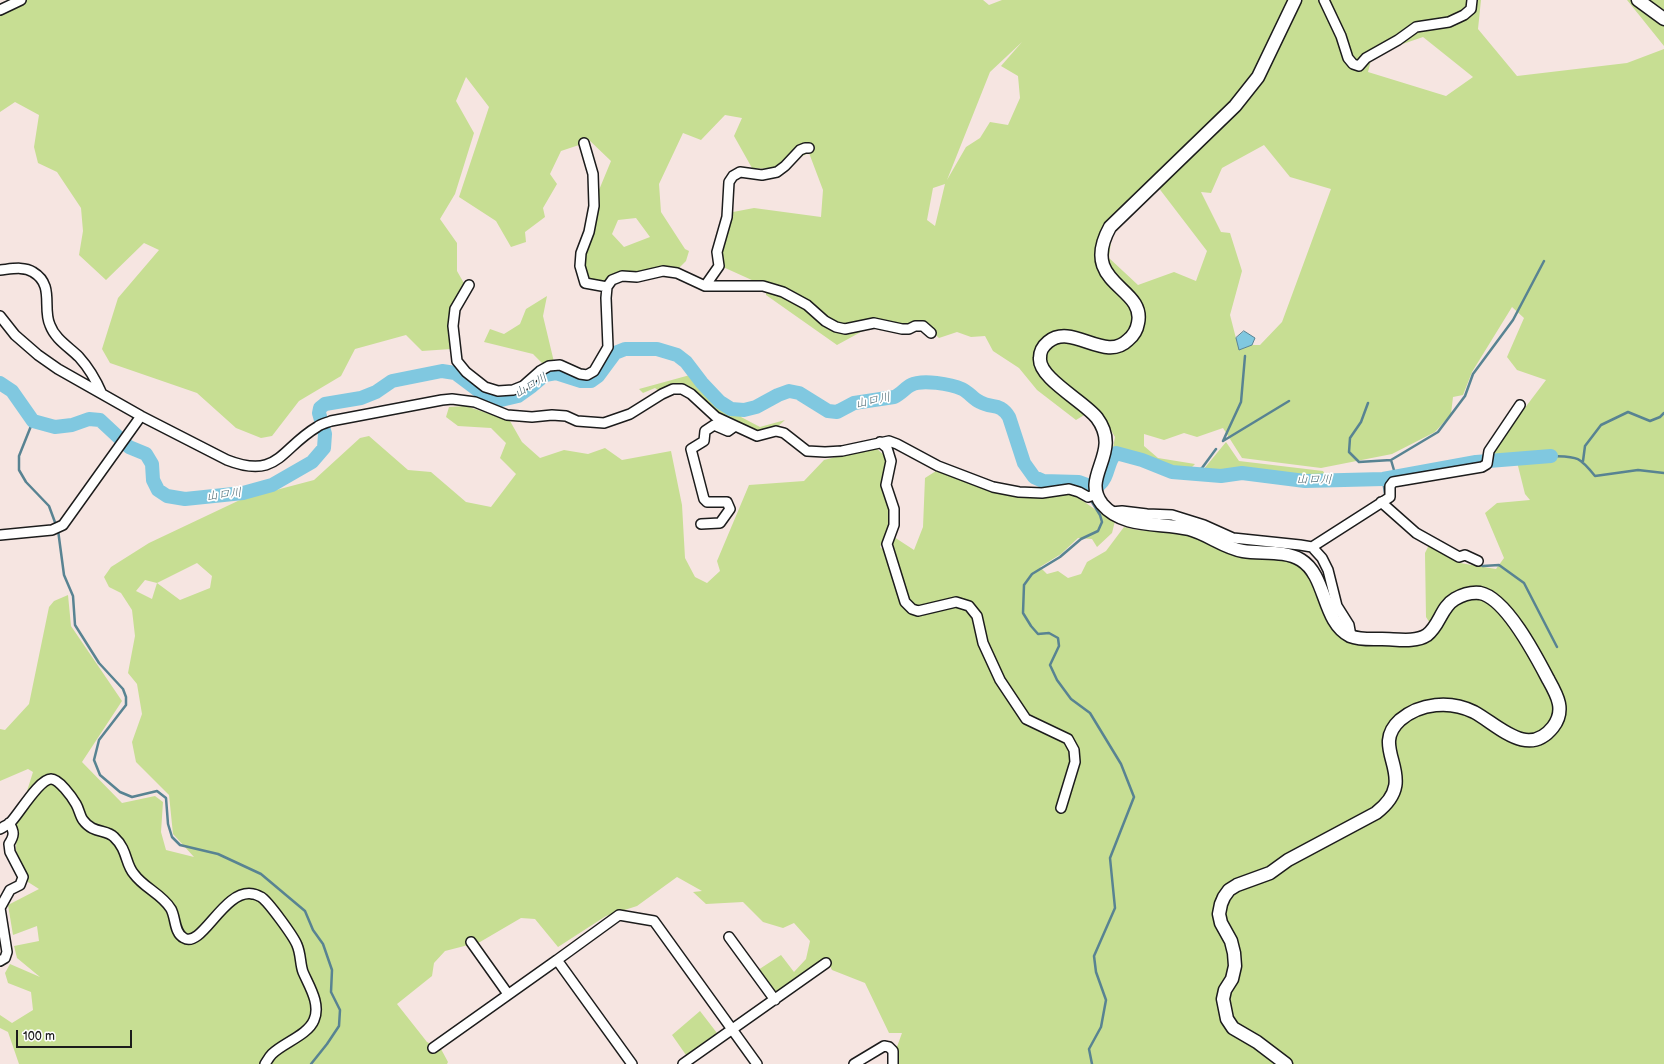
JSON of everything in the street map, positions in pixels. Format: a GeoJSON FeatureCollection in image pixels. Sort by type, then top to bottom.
{"type":"FeatureCollection","features":[{"type":"Feature","properties":{"kind":"street"},"geometry":{"type":"LineString","coordinates":[[0,10],[21,0]]}},
{"type":"Feature","properties":{"kind":"street"},"geometry":{"type":"LineString","coordinates":[[1092,495],[1106,447],[1105,432],[1095,415],[1045,374],[1039,364],[1041,349],[1051,339],[1068,336],[1108,348],[1123,344],[1132,337],[1138,324],[1138,313],[1132,300],[1108,277],[1100,256],[1102,241],[1110,227],[1235,106],[1258,77],[1295,0]]}},
{"type":"Feature","properties":{"kind":"street"},"geometry":{"type":"LineString","coordinates":[[1324,0],[1341,36],[1348,58],[1353,64],[1360,66],[1366,58],[1398,40],[1416,27],[1449,22],[1464,15],[1471,9],[1472,0]]}},
{"type":"Feature","properties":{"kind":"street"},"geometry":{"type":"LineString","coordinates":[[1638,0],[1664,19]]}},
{"type":"Feature","properties":{"kind":"street"},"geometry":{"type":"LineString","coordinates":[[584,143],[593,174],[594,206],[589,232],[581,254],[580,266],[585,283],[607,287]]}},
{"type":"Feature","properties":{"kind":"street"},"geometry":{"type":"LineString","coordinates":[[705,286],[718,266],[717,252],[727,217],[730,182],[733,176],[740,172],[762,174],[777,172],[800,150],[809,148]]}},
{"type":"Feature","properties":{"kind":"street"},"geometry":{"type":"LineString","coordinates":[[0,270],[24,268],[34,272],[40,278],[46,286],[50,325],[56,336],[88,368],[95,378],[102,394]]}},
{"type":"Feature","properties":{"kind":"street"},"geometry":{"type":"LineString","coordinates":[[469,285],[455,309],[453,326],[458,360],[466,372],[485,387],[498,391],[514,390],[523,386],[540,371],[550,366],[560,365],[580,374],[588,374],[594,371],[608,347],[607,287],[612,280],[622,276],[637,277],[664,271],[677,272],[705,286],[763,286],[783,292],[807,305],[825,321],[836,327],[845,329],[874,322],[902,329],[923,326],[932,334]]}},
{"type":"Feature","properties":{"kind":"street"},"geometry":{"type":"LineString","coordinates":[[0,316],[15,335],[38,355],[58,369],[141,416],[227,460],[238,464],[254,467],[267,466],[278,460],[317,427],[331,421],[442,400],[475,402],[507,415],[532,417],[552,415],[566,416],[577,421],[604,423],[630,414],[662,394],[673,389],[682,389],[691,394],[716,417],[757,436],[776,431],[784,433],[807,452],[842,451],[889,441],[938,466],[993,487],[1042,493],[1069,489],[1092,495],[1111,512],[1122,518],[1136,522],[1188,529],[1241,551],[1291,556],[1301,560],[1310,567],[1334,620],[1342,630],[1351,636],[1362,639],[1416,640],[1427,634],[1435,626],[1445,607],[1453,600],[1465,594],[1478,593],[1489,596],[1500,606],[1515,624],[1535,654],[1557,695],[1560,709],[1559,716],[1555,725],[1548,733],[1531,741],[1521,740],[1509,735],[1472,711],[1454,705],[1429,706],[1412,712],[1402,718],[1394,727],[1389,738],[1388,746],[1396,774],[1396,782],[1395,789],[1384,807],[1376,813],[1288,860],[1270,873],[1237,884],[1229,890],[1224,897],[1219,914],[1220,923],[1230,941],[1234,954],[1235,966],[1232,979],[1223,999],[1226,1019],[1233,1028],[1257,1042],[1286,1064]]}},
{"type":"Feature","properties":{"kind":"street"},"geometry":{"type":"LineString","coordinates":[[475,402],[485,387]]}},
{"type":"Feature","properties":{"kind":"street"},"geometry":{"type":"LineString","coordinates":[[1312,548],[1390,497],[1390,486],[1392,482],[1482,467],[1487,460],[1489,451],[1520,405]]}},
{"type":"Feature","properties":{"kind":"street"},"geometry":{"type":"LineString","coordinates":[[0,535],[52,530],[63,525],[141,416]]}},
{"type":"Feature","properties":{"kind":"street"},"geometry":{"type":"LineString","coordinates":[[701,524],[720,523],[730,509],[727,502],[707,502],[704,499],[692,449],[704,441],[705,431],[714,425],[728,430],[735,426]]}},
{"type":"Feature","properties":{"kind":"street"},"geometry":{"type":"LineString","coordinates":[[880,442],[887,448],[891,461],[886,485],[894,509],[894,525],[887,544],[905,602],[912,609],[918,611],[956,602],[969,606],[977,616],[983,643],[1000,680],[1026,719],[1068,740],[1074,750],[1075,762],[1061,808]]}},
{"type":"Feature","properties":{"kind":"street"},"geometry":{"type":"LineString","coordinates":[[1381,502],[1416,533],[1459,557],[1465,555],[1478,560]]}},
{"type":"Feature","properties":{"kind":"street"},"geometry":{"type":"LineString","coordinates":[[1111,512],[1122,511],[1172,515],[1204,525],[1233,538],[1300,545],[1312,548],[1322,558],[1328,570],[1337,606],[1349,626],[1351,636]]}},
{"type":"Feature","properties":{"kind":"street"},"geometry":{"type":"LineString","coordinates":[[0,829],[9,824],[41,785],[50,779],[55,780],[63,787],[76,804],[83,820],[91,828],[114,837],[124,849],[132,872],[142,885],[163,899],[171,909],[176,921],[177,932],[182,938],[187,940],[194,939],[201,934],[223,907],[233,899],[243,894],[252,894],[262,897],[297,944],[302,970],[310,984],[316,1005],[315,1020],[310,1028],[272,1054],[265,1064]]}},
{"type":"Feature","properties":{"kind":"street"},"geometry":{"type":"LineString","coordinates":[[0,961],[5,958],[7,952],[0,908],[10,890],[20,884],[23,877],[10,852],[9,844],[14,836],[14,830],[9,824]]}},
{"type":"Feature","properties":{"kind":"street"},"geometry":{"type":"LineString","coordinates":[[433,1048],[619,915],[654,921],[757,1064]]}},
{"type":"Feature","properties":{"kind":"street"},"geometry":{"type":"LineString","coordinates":[[729,937],[775,1000]]}},
{"type":"Feature","properties":{"kind":"street"},"geometry":{"type":"LineString","coordinates":[[471,942],[508,994]]}},
{"type":"Feature","properties":{"kind":"street"},"geometry":{"type":"LineString","coordinates":[[557,960],[632,1064]]}},
{"type":"Feature","properties":{"kind":"street"},"geometry":{"type":"LineString","coordinates":[[683,1064],[826,963]]}},
{"type":"Feature","properties":{"kind":"street"},"geometry":{"type":"LineString","coordinates":[[854,1064],[884,1046],[889,1047],[893,1051],[893,1064]]}},
{"type":"Feature","properties":{"kind":"green space"},"geometry":{"type":"Polygon","coordinates":[[[25,0],[983,0],[989,5],[1002,0],[1481,0],[1478,29],[1517,76],[1627,63],[1664,49],[1664,1064],[897,1064],[894,1055],[902,1033],[889,1033],[865,983],[832,970],[826,959],[776,994],[758,970],[781,955],[794,972],[806,959],[810,941],[794,923],[783,928],[763,922],[743,902],[706,904],[693,892],[702,891],[677,877],[637,906],[606,916],[558,947],[535,919],[521,918],[480,942],[445,951],[434,963],[432,976],[397,1004],[427,1042],[441,1049],[448,1062],[447,1064],[19,1064],[8,1032],[0,1028],[0,1015],[12,1023],[33,1010],[31,992],[8,983],[5,973],[10,964],[40,977],[17,958],[14,946],[39,941],[37,926],[13,935],[8,905],[39,889],[28,882],[16,850],[17,823],[33,772],[28,769],[0,781],[0,729],[5,730],[29,704],[49,607],[54,601],[68,595],[71,626],[122,701],[82,762],[122,803],[155,796],[163,802],[161,832],[166,850],[194,857],[173,834],[169,795],[136,762],[132,742],[142,714],[137,684],[128,673],[135,636],[132,610],[121,593],[109,587],[104,577],[111,567],[149,543],[242,499],[314,480],[360,438],[369,436],[408,470],[431,472],[466,502],[491,507],[516,474],[500,458],[506,443],[491,428],[458,426],[446,417],[449,407],[466,406],[510,421],[522,442],[540,458],[564,450],[588,454],[605,448],[622,460],[671,451],[682,505],[685,558],[695,577],[707,583],[720,571],[717,561],[749,485],[804,481],[824,460],[875,447],[886,457],[882,485],[892,520],[880,547],[886,552],[894,537],[914,550],[923,527],[925,478],[936,471],[1017,497],[1073,494],[1106,517],[1115,521],[1112,533],[1097,547],[1092,539],[1078,538],[1061,554],[1040,567],[1047,574],[1058,571],[1068,578],[1081,574],[1087,562],[1106,551],[1124,527],[1137,530],[1186,534],[1236,554],[1292,561],[1310,576],[1352,643],[1417,645],[1437,634],[1426,617],[1425,553],[1429,545],[1460,563],[1496,569],[1504,558],[1485,513],[1497,503],[1530,500],[1525,494],[1517,462],[1492,466],[1493,450],[1546,380],[1517,370],[1507,357],[1524,318],[1512,307],[1472,372],[1463,395],[1453,397],[1451,414],[1435,432],[1392,454],[1321,468],[1242,458],[1223,428],[1197,437],[1184,433],[1164,440],[1144,434],[1144,446],[1158,458],[1195,464],[1189,470],[1173,469],[1143,455],[1113,448],[1115,437],[1106,422],[1086,414],[1076,420],[1037,390],[1019,368],[993,351],[985,336],[971,337],[957,332],[939,338],[920,321],[907,328],[843,325],[830,318],[790,290],[754,281],[723,267],[720,251],[733,212],[754,208],[821,217],[823,190],[809,153],[774,169],[752,168],[734,136],[742,118],[725,115],[701,140],[683,133],[659,184],[661,212],[685,249],[689,251],[686,261],[678,269],[606,282],[587,281],[583,261],[592,232],[599,190],[611,161],[588,139],[582,144],[561,151],[550,174],[557,184],[543,208],[545,217],[525,232],[526,242],[511,247],[496,221],[459,197],[489,107],[466,77],[456,101],[474,133],[455,194],[440,219],[457,243],[457,271],[465,285],[449,317],[451,349],[422,351],[406,335],[355,349],[341,376],[299,401],[272,436],[261,438],[236,428],[197,393],[110,363],[102,349],[118,298],[159,250],[144,243],[106,280],[79,255],[83,231],[81,208],[57,172],[38,163],[34,147],[39,115],[15,102],[0,112],[0,13],[25,0]],[[1423,37],[1391,48],[1371,60],[1368,72],[1446,96],[1473,77],[1423,37]],[[1022,42],[990,72],[947,180],[966,147],[980,138],[990,122],[1008,125],[1020,98],[1018,76],[1001,66],[1022,42]],[[1264,145],[1222,168],[1211,193],[1201,192],[1221,232],[1230,233],[1242,271],[1230,315],[1239,350],[1252,345],[1260,345],[1282,322],[1331,189],[1290,177],[1264,145]],[[945,184],[933,188],[927,220],[935,226],[945,184]],[[1158,187],[1112,234],[1109,258],[1138,285],[1174,272],[1196,281],[1207,251],[1158,187]],[[636,218],[618,220],[612,234],[624,247],[650,237],[636,218]],[[197,563],[157,583],[180,600],[210,588],[212,576],[197,563]],[[145,580],[136,591],[152,599],[157,583],[145,580]]]}},
{"type":"Feature","properties":{"kind":"green space"},"geometry":{"type":"Polygon","coordinates":[[[1627,0],[1664,0],[1664,46],[1627,0]]]}},
{"type":"Feature","properties":{"kind":"green space"},"geometry":{"type":"Polygon","coordinates":[[[766,290],[798,303],[823,323],[870,327],[837,345],[766,295],[766,290]]]}},
{"type":"Feature","properties":{"kind":"green space"},"geometry":{"type":"Polygon","coordinates":[[[547,296],[543,316],[554,362],[542,363],[533,354],[484,342],[490,329],[504,334],[520,324],[526,309],[547,296]]]}},
{"type":"Feature","properties":{"kind":"green space"},"geometry":{"type":"Polygon","coordinates":[[[690,375],[719,405],[733,412],[742,413],[741,417],[760,427],[785,420],[776,428],[757,433],[716,413],[690,388],[677,385],[659,391],[655,388],[643,393],[639,389],[690,375]]]}},
{"type":"Feature","properties":{"kind":"green space"},"geometry":{"type":"Polygon","coordinates":[[[1226,442],[1239,461],[1323,471],[1326,476],[1307,477],[1246,468],[1203,470],[1226,442]]]}},
{"type":"Feature","properties":{"kind":"green space"},"geometry":{"type":"Polygon","coordinates":[[[700,1011],[717,1033],[686,1055],[672,1035],[700,1011]]]}},
{"type":"Feature","properties":{"kind":"water"},"geometry":{"type":"Polygon","coordinates":[[[1244,331],[1255,338],[1252,345],[1239,350],[1236,338],[1244,331]]]}},
{"type":"Feature","properties":{"kind":"waterway"},"geometry":{"type":"LineString","coordinates":[[1396,477],[1391,460],[1438,432],[1465,396],[1473,374],[1513,320],[1544,261]]}},
{"type":"Feature","properties":{"kind":"waterway","name":"山口川"},"geometry":{"type":"LineString","coordinates":[[0,383],[12,391],[33,421],[55,427],[72,425],[89,419],[100,420],[129,447],[146,454],[152,464],[153,480],[158,490],[167,496],[185,499],[243,493],[272,485],[312,462],[324,448],[325,434],[319,413],[320,408],[325,404],[361,398],[376,392],[392,381],[442,371],[455,373],[479,391],[501,400],[518,396],[545,375],[556,373],[581,381],[591,381],[598,376],[615,353],[625,349],[657,349],[677,355],[686,362],[702,383],[720,402],[731,409],[744,410],[756,407],[789,391],[799,393],[828,411],[837,412],[854,403],[894,397],[909,386],[916,383],[929,382],[957,387],[964,390],[980,402],[1002,409],[1006,412],[1024,463],[1034,477],[1043,481],[1079,482],[1090,486]]}},
{"type":"Feature","properties":{"kind":"waterway"},"geometry":{"type":"LineString","coordinates":[[1245,356],[1241,402],[1223,441],[1289,401]]}},
{"type":"Feature","properties":{"kind":"waterway"},"geometry":{"type":"LineString","coordinates":[[1368,403],[1361,422],[1350,438],[1349,452],[1359,462],[1391,460]]}},
{"type":"Feature","properties":{"kind":"waterway"},"geometry":{"type":"LineString","coordinates":[[1583,461],[1585,446],[1601,425],[1628,412],[1650,421],[1660,417],[1664,413]]}},
{"type":"Feature","properties":{"kind":"waterway"},"geometry":{"type":"LineString","coordinates":[[33,421],[19,456],[19,470],[26,482],[49,506],[56,525]]}},
{"type":"Feature","properties":{"kind":"waterway"},"geometry":{"type":"LineString","coordinates":[[1195,474],[1202,468],[1216,449]]}},
{"type":"Feature","properties":{"kind":"waterway","name":"山口川"},"geometry":{"type":"LineString","coordinates":[[1099,485],[1105,478],[1111,460],[1116,453],[1142,460],[1172,472],[1221,476],[1242,473],[1305,481],[1383,479],[1476,462],[1551,456]]}},
{"type":"Feature","properties":{"kind":"waterway"},"geometry":{"type":"LineString","coordinates":[[1551,456],[1576,458],[1585,464],[1595,476],[1638,470],[1664,473]]}},
{"type":"Feature","properties":{"kind":"waterway"},"geometry":{"type":"LineString","coordinates":[[1383,479],[1385,494]]}},
{"type":"Feature","properties":{"kind":"waterway"},"geometry":{"type":"LineString","coordinates":[[1085,485],[1102,522],[1098,531],[1081,539],[1060,557],[1032,574],[1024,585],[1023,613],[1038,634],[1049,633],[1058,638],[1059,646],[1050,665],[1057,680],[1071,699],[1090,713],[1121,764],[1134,797],[1110,858],[1115,908],[1094,956],[1096,972],[1106,1000],[1101,1027],[1089,1049],[1092,1064]]}},
{"type":"Feature","properties":{"kind":"waterway"},"geometry":{"type":"LineString","coordinates":[[58,530],[64,575],[73,596],[75,625],[99,663],[123,689],[126,697],[126,705],[99,740],[94,760],[100,775],[120,792],[132,797],[157,791],[166,798],[168,824],[172,837],[180,845],[218,854],[261,874],[305,911],[313,930],[323,944],[332,970],[331,992],[340,1010],[339,1026],[311,1064]]}},
{"type":"Feature","properties":{"kind":"waterway"},"geometry":{"type":"LineString","coordinates":[[1477,564],[1483,566],[1499,565],[1524,583],[1557,647]]}}]}
